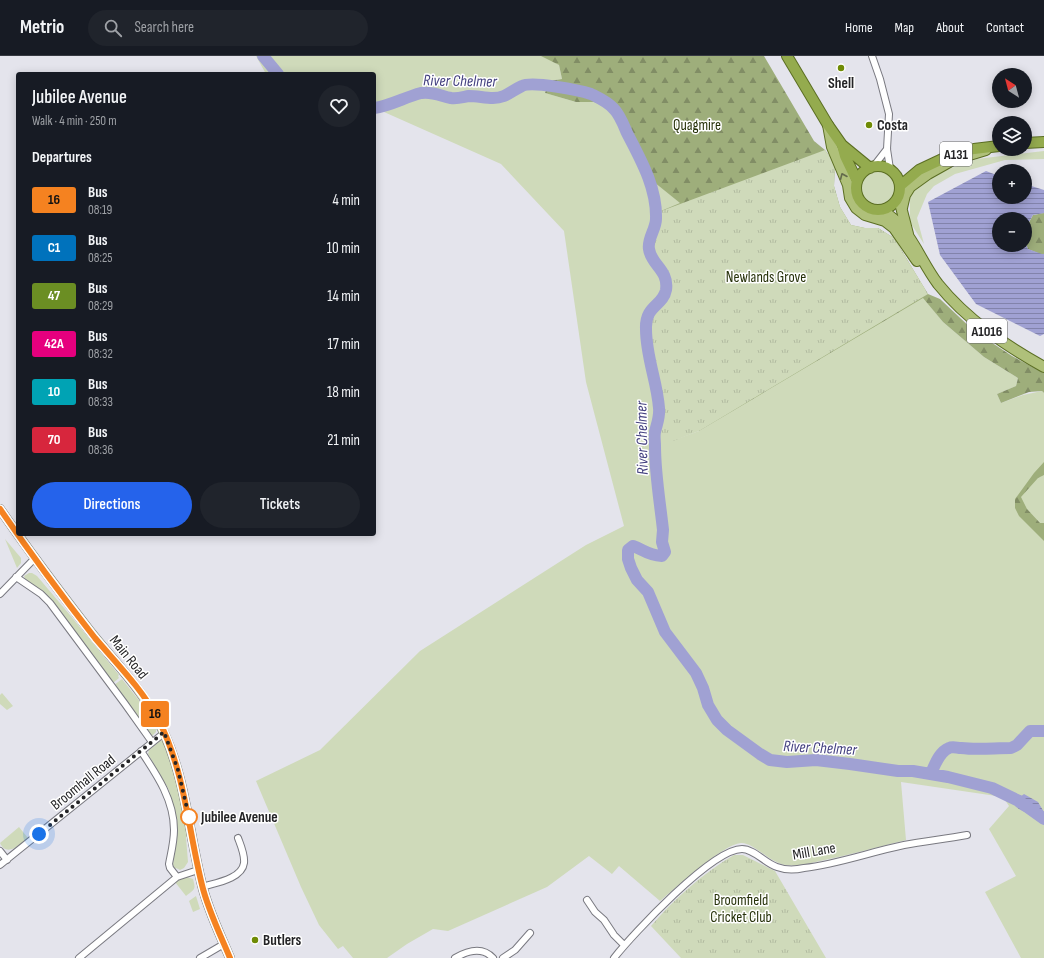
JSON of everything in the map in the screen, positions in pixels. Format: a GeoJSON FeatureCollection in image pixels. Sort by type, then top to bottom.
{"type":"FeatureCollection","features":[{"type":"Feature","properties":{"kind":"highway"},"geometry":{"type":"LineString","coordinates":[[787,56],[842,146],[857,181],[857,194],[862,204],[871,209],[881,210],[892,206],[899,197],[900,186],[898,177],[892,171],[879,166],[871,167],[862,173],[857,181]]}},
{"type":"Feature","properties":{"kind":"highway"},"geometry":{"type":"LineString","coordinates":[[1032,143],[1044,142]]}},
{"type":"Feature","properties":{"kind":"highway"},"geometry":{"type":"LineString","coordinates":[[842,146],[871,167]]}},
{"type":"Feature","properties":{"kind":"highway","name":"A131"},"geometry":{"type":"LineString","coordinates":[[900,186],[919,170],[953,154],[992,147]]}},
{"type":"Feature","properties":{"kind":"highway","name":"A131"},"geometry":{"type":"LineString","coordinates":[[892,171],[919,170]]}},
{"type":"Feature","properties":{"kind":"main road"},"geometry":{"type":"LineString","coordinates":[[828,125],[832,147],[848,185],[850,198],[856,208],[865,215],[885,221],[894,228],[918,263],[938,284]]}},
{"type":"Feature","properties":{"kind":"main road"},"geometry":{"type":"LineString","coordinates":[[902,208],[905,196],[910,187],[928,174],[953,160],[992,148]]}},
{"type":"Feature","properties":{"kind":"main road","name":"A1016"},"geometry":{"type":"LineString","coordinates":[[899,197],[908,234]]}},
{"type":"Feature","properties":{"kind":"main road","name":"A1016"},"geometry":{"type":"LineString","coordinates":[[881,210],[889,215],[908,234],[938,284],[971,318],[998,339],[1044,367]]}},
{"type":"Feature","properties":{"kind":"main road","name":"Main Road"},"geometry":{"type":"LineString","coordinates":[[0,509],[16,531]]}},
{"type":"Feature","properties":{"kind":"main road","name":"Main Road"},"geometry":{"type":"LineString","coordinates":[[19,536],[90,631],[151,707],[164,732],[181,780],[202,887],[212,916],[230,958]]}},
{"type":"Feature","properties":{"kind":"street"},"geometry":{"type":"LineString","coordinates":[[872,56],[880,79],[889,114],[887,149],[892,171]]}},
{"type":"Feature","properties":{"kind":"street"},"geometry":{"type":"LineString","coordinates":[[871,167],[887,149]]}},
{"type":"Feature","properties":{"kind":"street"},"geometry":{"type":"LineString","coordinates":[[0,594],[35,558]]}},
{"type":"Feature","properties":{"kind":"street","name":"Main Road"},"geometry":{"type":"LineString","coordinates":[[16,577],[38,592],[50,603],[126,704],[152,742]]}},
{"type":"Feature","properties":{"kind":"street","name":"Broomhall Road"},"geometry":{"type":"LineString","coordinates":[[0,866],[164,732]]}},
{"type":"Feature","properties":{"kind":"street"},"geometry":{"type":"LineString","coordinates":[[141,751],[160,781],[168,798],[174,830],[169,864],[170,868],[177,877]]}},
{"type":"Feature","properties":{"kind":"street","name":"Mill Lane"},"geometry":{"type":"LineString","coordinates":[[614,958],[648,919],[681,889],[720,858],[737,850],[744,849],[751,851],[778,868],[795,869],[904,845],[967,835]]}},
{"type":"Feature","properties":{"kind":"street"},"geometry":{"type":"LineString","coordinates":[[202,887],[235,876],[242,870],[244,858],[238,838]]}},
{"type":"Feature","properties":{"kind":"street"},"geometry":{"type":"LineString","coordinates":[[0,851],[7,860]]}},
{"type":"Feature","properties":{"kind":"street"},"geometry":{"type":"LineString","coordinates":[[79,958],[177,877],[198,870]]}},
{"type":"Feature","properties":{"kind":"street"},"geometry":{"type":"LineString","coordinates":[[588,900],[595,912],[604,920],[614,935],[624,945]]}},
{"type":"Feature","properties":{"kind":"street"},"geometry":{"type":"LineString","coordinates":[[504,958],[520,946],[530,933]]}},
{"type":"Feature","properties":{"kind":"street"},"geometry":{"type":"LineString","coordinates":[[200,958],[224,944]]}},
{"type":"Feature","properties":{"kind":"street"},"geometry":{"type":"LineString","coordinates":[[455,958],[464,952],[471,950],[485,952],[493,958]]}},
{"type":"Feature","properties":{"kind":"green space"},"geometry":{"type":"Polygon","coordinates":[[[256,56],[544,56],[559,65],[562,79],[549,81],[545,93],[576,102],[594,102],[615,112],[644,174],[681,203],[656,213],[655,229],[649,249],[663,273],[666,283],[665,294],[649,314],[646,326],[647,349],[658,400],[660,418],[655,447],[699,431],[923,297],[943,322],[984,357],[1018,378],[1016,386],[997,394],[1001,403],[1023,395],[1042,391],[1044,393],[1044,958],[1021,958],[985,892],[1016,876],[989,829],[1009,806],[1003,797],[901,782],[906,840],[831,859],[795,866],[781,864],[751,846],[741,843],[733,845],[712,858],[660,901],[619,866],[612,874],[589,856],[547,887],[448,931],[433,929],[387,958],[353,958],[343,946],[338,949],[319,925],[301,887],[256,781],[320,750],[420,651],[586,545],[624,526],[586,382],[564,231],[501,164],[384,112],[376,112],[376,72],[265,72],[256,56]]]}},
{"type":"Feature","properties":{"kind":"green space","name":"Newlands Grove"},"geometry":{"type":"Polygon","coordinates":[[[541,56],[764,56],[814,141],[825,150],[835,164],[834,186],[840,207],[851,225],[865,228],[878,228],[894,238],[928,294],[940,299],[974,331],[1012,356],[1044,373],[1044,393],[1042,391],[1029,392],[1001,403],[997,394],[1016,386],[1018,378],[984,357],[943,322],[923,298],[699,431],[694,374],[654,384],[649,360],[646,332],[648,314],[651,309],[662,299],[666,288],[660,267],[649,249],[655,229],[656,213],[680,203],[644,174],[615,112],[594,102],[576,102],[545,93],[549,81],[562,79],[559,65],[541,56]]]}},
{"type":"Feature","properties":{"kind":"green space","name":"Newlands Grove"},"geometry":{"type":"Polygon","coordinates":[[[825,150],[835,164],[834,186],[840,207],[851,225],[865,228],[878,228],[894,238],[928,294],[699,431],[655,448],[655,434],[659,410],[658,396],[646,338],[646,320],[651,310],[665,295],[666,289],[666,282],[662,272],[652,258],[649,248],[650,240],[655,228],[656,213],[825,150]]]}},
{"type":"Feature","properties":{"kind":"green space"},"geometry":{"type":"Polygon","coordinates":[[[1044,151],[1044,159],[1005,160],[955,174],[934,186],[927,194],[917,218],[924,244],[910,222],[910,192],[935,174],[977,159],[1002,156],[1032,156],[1032,152],[1044,151]]]}},
{"type":"Feature","properties":{"kind":"green space"},"geometry":{"type":"Polygon","coordinates":[[[879,171],[892,176],[897,189],[892,202],[879,207],[866,202],[861,189],[866,176],[879,171]]]}},
{"type":"Feature","properties":{"kind":"green space"},"geometry":{"type":"Polygon","coordinates":[[[1044,213],[1044,254],[1042,255],[1032,251],[1033,215],[1044,213]]]}},
{"type":"Feature","properties":{"kind":"green space"},"geometry":{"type":"Polygon","coordinates":[[[1044,462],[1044,475],[1038,478],[1021,497],[1027,509],[1040,523],[1044,523],[1044,541],[1019,516],[1015,508],[1015,499],[1044,462]]]}},
{"type":"Feature","properties":{"kind":"green space"},"geometry":{"type":"Polygon","coordinates":[[[5,539],[21,558],[21,563],[17,568],[5,539]]]}},
{"type":"Feature","properties":{"kind":"green space"},"geometry":{"type":"Polygon","coordinates":[[[29,573],[37,576],[119,675],[119,678],[113,683],[75,633],[31,583],[25,579],[24,576],[29,573]]]}},
{"type":"Feature","properties":{"kind":"green space"},"geometry":{"type":"Polygon","coordinates":[[[122,679],[141,703],[156,728],[156,732],[152,736],[114,685],[122,679]]]}},
{"type":"Feature","properties":{"kind":"green space"},"geometry":{"type":"Polygon","coordinates":[[[2,693],[13,706],[7,710],[0,704],[0,695],[2,693]]]}},
{"type":"Feature","properties":{"kind":"green space"},"geometry":{"type":"Polygon","coordinates":[[[160,741],[163,741],[164,743],[176,778],[188,836],[186,837],[188,862],[184,868],[180,870],[175,869],[173,865],[177,832],[169,790],[148,754],[149,750],[160,741]]]}},
{"type":"Feature","properties":{"kind":"green space"},"geometry":{"type":"Polygon","coordinates":[[[19,827],[28,838],[10,850],[3,847],[0,843],[19,827]]]}},
{"type":"Feature","properties":{"kind":"green space","name":"Broomfield Cricket Club"},"geometry":{"type":"Polygon","coordinates":[[[734,855],[743,855],[775,871],[826,958],[681,958],[651,926],[669,906],[690,887],[722,862],[734,855]]]}},
{"type":"Feature","properties":{"kind":"green space"},"geometry":{"type":"Polygon","coordinates":[[[187,877],[193,879],[194,887],[193,890],[186,896],[175,882],[187,877]]]}},
{"type":"Feature","properties":{"kind":"green space"},"geometry":{"type":"Polygon","coordinates":[[[196,896],[200,909],[193,912],[189,901],[196,896]]]}},
{"type":"Feature","properties":{"kind":"water"},"geometry":{"type":"Polygon","coordinates":[[[986,171],[992,173],[992,204],[1032,204],[1032,186],[1044,190],[1044,213],[1033,215],[1032,217],[1032,212],[992,212],[992,252],[1032,252],[1032,250],[1044,254],[1044,334],[1040,336],[976,304],[940,255],[928,202],[986,171]]]}},
{"type":"Feature","properties":{"kind":"water"},"geometry":{"type":"Polygon","coordinates":[[[1024,794],[1038,802],[1044,812],[1043,821],[1015,806],[1020,797],[1024,794]]]}},
{"type":"Feature","properties":{"kind":"waterway","name":"River Chelmer"},"geometry":{"type":"LineString","coordinates":[[263,56],[276,72]]}},
{"type":"Feature","properties":{"kind":"waterway","name":"River Chelmer"},"geometry":{"type":"LineString","coordinates":[[376,108],[421,93],[433,93],[453,98],[469,96],[498,98],[505,96],[522,86],[545,85],[567,88],[591,94],[606,102],[616,111],[638,153],[651,185],[656,208],[656,219],[649,242],[649,249],[650,255],[665,277],[666,283],[664,295],[651,310],[646,321],[646,339],[659,408],[659,417],[655,435],[655,456],[663,530],[662,542],[665,552],[662,556],[649,553],[633,546],[628,550],[628,559],[637,580],[648,592],[665,632],[696,673],[703,688],[708,705],[717,720],[727,730],[770,760],[787,762],[816,760],[898,771],[913,771],[948,777],[992,788],[1019,801],[1044,819]]}},
{"type":"Feature","properties":{"kind":"waterway","name":"River Chelmer"},"geometry":{"type":"LineString","coordinates":[[931,773],[940,756],[950,747],[974,749],[1011,748],[1017,745],[1030,731],[1044,731]]}},
{"type":"Feature","properties":{"kind":"bus line","name":"16"},"geometry":{"type":"LineString","coordinates":[[0,509],[16,532]]}},
{"type":"Feature","properties":{"kind":"bus line","name":"16"},"geometry":{"type":"LineString","coordinates":[[19,536],[80,618],[125,672],[158,719],[175,760],[181,780],[186,800],[198,870],[206,901],[230,958]]}},
{"type":"Feature","properties":{"kind":"place","name":"Shell"},"geometry":{"type":"Point","coordinates":[841,68]}},
{"type":"Feature","properties":{"kind":"place","name":"Costa"},"geometry":{"type":"Point","coordinates":[869,125]}},
{"type":"Feature","properties":{"kind":"place","name":"Jubilee Avenue"},"geometry":{"type":"Point","coordinates":[189,817]}},
{"type":"Feature","properties":{"kind":"place","name":"Butlers"},"geometry":{"type":"Point","coordinates":[255,940]}},
{"type":"Feature","properties":{"kind":"route"},"geometry":{"type":"LineString","coordinates":[[39,834],[164,732],[178,770],[189,817]]}},
{"type":"Feature","properties":{"kind":"park label","name":"Quagmire"},"geometry":{"type":"Point","coordinates":[697,125]}}]}
